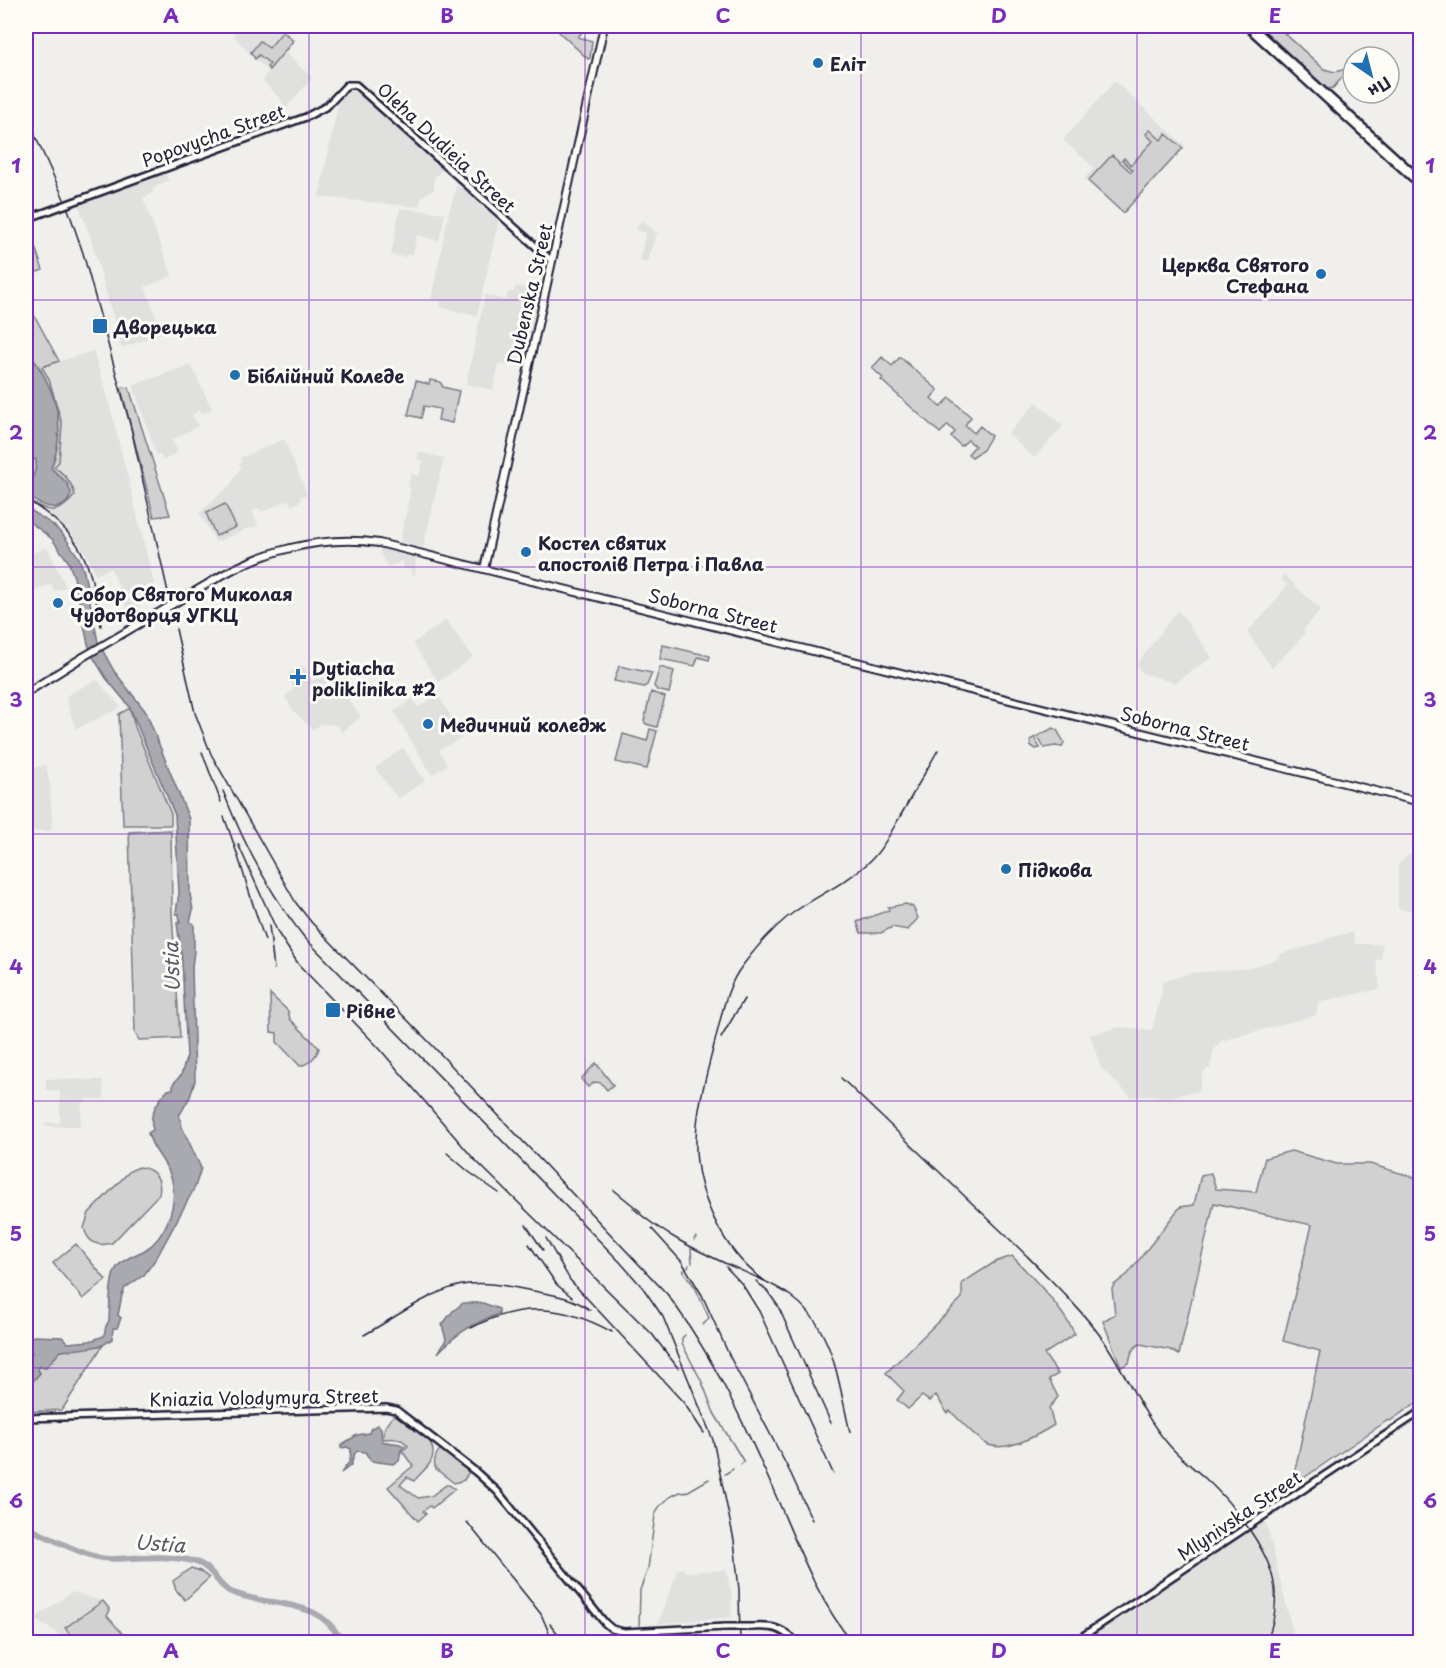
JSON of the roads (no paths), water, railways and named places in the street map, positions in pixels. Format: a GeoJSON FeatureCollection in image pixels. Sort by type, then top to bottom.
{"type":"FeatureCollection","features":[{"type":"Feature","properties":{"kind":"main road","name":"Dubenska Street"},"geometry":{"type":"LineString","coordinates":[[484,568],[604,26]]}},
{"type":"Feature","properties":{"kind":"main road"},"geometry":{"type":"LineString","coordinates":[[1246,26],[1420,185]]}},
{"type":"Feature","properties":{"kind":"main road"},"geometry":{"type":"LineString","coordinates":[[1252,26],[1420,179]]}},
{"type":"Feature","properties":{"kind":"main road","name":"Oleha Dudieia Street"},"geometry":{"type":"LineString","coordinates":[[347,85],[356,85],[361,88],[494,211],[552,261]]}},
{"type":"Feature","properties":{"kind":"main road","name":"Popovycha Street"},"geometry":{"type":"LineString","coordinates":[[26,219],[312,114],[327,106],[347,85]]}},
{"type":"Feature","properties":{"kind":"main road","name":"Soborna Street"},"geometry":{"type":"LineString","coordinates":[[26,693],[83,657],[246,563],[283,550],[317,543],[346,541],[379,543],[1420,802]]}},
{"type":"Feature","properties":{"kind":"main road","name":"Kniazia Volodymyra Street"},"geometry":{"type":"LineString","coordinates":[[26,1418],[361,1408],[396,1410],[497,1491],[612,1629],[624,1632],[774,1627],[782,1630],[797,1642]]}},
{"type":"Feature","properties":{"kind":"main road","name":"Mlynivska Street"},"geometry":{"type":"LineString","coordinates":[[1074,1642],[1420,1412]]}},
{"type":"Feature","properties":{"kind":"waterway"},"geometry":{"type":"LineString","coordinates":[[691,1248],[692,1263]]}},
{"type":"Feature","properties":{"kind":"waterway"},"geometry":{"type":"LineString","coordinates":[[686,1269],[683,1271],[695,1287],[709,1318],[703,1325]]}},
{"type":"Feature","properties":{"kind":"waterway"},"geometry":{"type":"LineString","coordinates":[[685,1335],[682,1338],[682,1344],[702,1382],[714,1413],[744,1462],[741,1464]]}},
{"type":"Feature","properties":{"kind":"waterway"},"geometry":{"type":"LineString","coordinates":[[725,1474],[733,1469]]}},
{"type":"Feature","properties":{"kind":"waterway"},"geometry":{"type":"LineString","coordinates":[[639,1628],[640,1590],[648,1569],[655,1515],[659,1507],[670,1497],[680,1492],[685,1493],[709,1479]]}},
{"type":"Feature","properties":{"kind":"waterway","name":"Ustia"},"geometry":{"type":"LineString","coordinates":[[26,1527],[70,1548],[101,1558],[161,1557],[193,1561],[206,1567],[221,1585],[231,1592],[293,1606],[320,1617],[332,1627],[342,1642]]}},
{"type":"Feature","properties":{"kind":"waterway"},"geometry":{"type":"LineString","coordinates":[[640,1635],[644,1640],[650,1642]]}},
{"type":"Feature","properties":{"kind":"railway"},"geometry":{"type":"LineString","coordinates":[[26,116],[64,199]]}},
{"type":"Feature","properties":{"kind":"railway"},"geometry":{"type":"LineString","coordinates":[[68,209],[83,253],[131,428],[170,601]]}},
{"type":"Feature","properties":{"kind":"railway"},"geometry":{"type":"LineString","coordinates":[[26,499],[61,526],[82,552],[93,583],[101,626]]}},
{"type":"Feature","properties":{"kind":"railway"},"geometry":{"type":"LineString","coordinates":[[176,629],[195,713],[211,754],[296,903],[312,923],[432,1045],[667,1294],[699,1341],[727,1392],[753,1444],[809,1572],[828,1608],[852,1642]]}},
{"type":"Feature","properties":{"kind":"railway"},"geometry":{"type":"LineString","coordinates":[[765,1281],[736,1254],[724,1237],[706,1199],[697,1159],[696,1139],[700,1102],[725,1001],[737,973],[775,928],[797,910],[852,876],[874,857],[887,839],[938,750]]}},
{"type":"Feature","properties":{"kind":"railway"},"geometry":{"type":"LineString","coordinates":[[202,752],[221,802]]}},
{"type":"Feature","properties":{"kind":"railway"},"geometry":{"type":"LineString","coordinates":[[223,791],[258,867],[279,903],[304,937],[620,1262],[643,1288],[663,1317],[713,1440],[734,1540],[739,1590],[740,1642]]}},
{"type":"Feature","properties":{"kind":"railway"},"geometry":{"type":"LineString","coordinates":[[224,817],[265,940]]}},
{"type":"Feature","properties":{"kind":"railway"},"geometry":{"type":"LineString","coordinates":[[238,844],[278,933],[299,965],[379,1048],[473,1158],[652,1334],[678,1368]]}},
{"type":"Feature","properties":{"kind":"railway"},"geometry":{"type":"LineString","coordinates":[[269,925],[274,969]]}},
{"type":"Feature","properties":{"kind":"railway"},"geometry":{"type":"LineString","coordinates":[[721,1038],[744,999]]}},
{"type":"Feature","properties":{"kind":"railway"},"geometry":{"type":"LineString","coordinates":[[841,1078],[1054,1283],[1104,1341],[1159,1433],[1233,1507],[1263,1552],[1272,1573],[1275,1603],[1266,1642]]}},
{"type":"Feature","properties":{"kind":"railway"},"geometry":{"type":"LineString","coordinates":[[447,1153],[499,1193]]}},
{"type":"Feature","properties":{"kind":"railway"},"geometry":{"type":"LineString","coordinates":[[614,1190],[641,1212]]}},
{"type":"Feature","properties":{"kind":"railway"},"geometry":{"type":"LineString","coordinates":[[633,1208],[680,1241],[772,1284],[806,1309],[828,1346],[850,1432]]}},
{"type":"Feature","properties":{"kind":"railway"},"geometry":{"type":"LineString","coordinates":[[526,1225],[543,1250]]}},
{"type":"Feature","properties":{"kind":"railway"},"geometry":{"type":"LineString","coordinates":[[652,1229],[682,1262],[702,1295],[730,1357],[791,1474],[812,1520]]}},
{"type":"Feature","properties":{"kind":"railway"},"geometry":{"type":"LineString","coordinates":[[546,1238],[570,1280],[684,1403],[704,1433]]}},
{"type":"Feature","properties":{"kind":"railway"},"geometry":{"type":"LineString","coordinates":[[529,1244],[557,1285],[572,1297]]}},
{"type":"Feature","properties":{"kind":"railway"},"geometry":{"type":"LineString","coordinates":[[726,1267],[742,1284],[759,1311],[833,1473]]}},
{"type":"Feature","properties":{"kind":"railway"},"geometry":{"type":"LineString","coordinates":[[756,1281],[778,1306],[831,1423]]}},
{"type":"Feature","properties":{"kind":"railway"},"geometry":{"type":"LineString","coordinates":[[364,1335],[429,1297],[456,1286],[468,1284],[501,1285],[556,1295],[577,1302],[590,1310]]}},
{"type":"Feature","properties":{"kind":"railway"},"geometry":{"type":"LineString","coordinates":[[471,1328],[507,1313],[542,1310],[576,1316],[612,1332]]}},
{"type":"Feature","properties":{"kind":"railway"},"geometry":{"type":"LineString","coordinates":[[467,1522],[541,1614],[553,1642]]}},
{"type":"Feature","properties":{"kind":"railway"},"geometry":{"type":"LineString","coordinates":[[550,1624],[565,1642]]}},
{"type":"Feature","properties":{"kind":"place","name":"Еліт"},"geometry":{"type":"Point","coordinates":[818,63]}},
{"type":"Feature","properties":{"kind":"place","name":"Церква Святого Стефана"},"geometry":{"type":"Point","coordinates":[1321,274]}},
{"type":"Feature","properties":{"kind":"place","name":"Дворецька"},"geometry":{"type":"Point","coordinates":[100,326]}},
{"type":"Feature","properties":{"kind":"place","name":"Біблійний Коледе"},"geometry":{"type":"Point","coordinates":[235,375]}},
{"type":"Feature","properties":{"kind":"place","name":"Костел святих апостолів Петра і Павла"},"geometry":{"type":"Point","coordinates":[526,552]}},
{"type":"Feature","properties":{"kind":"place","name":"Собор Святого Миколая Чудотворця УГКЦ"},"geometry":{"type":"Point","coordinates":[58,603]}},
{"type":"Feature","properties":{"kind":"place","name":"Dytiacha poliklinika #2"},"geometry":{"type":"Point","coordinates":[298,677]}},
{"type":"Feature","properties":{"kind":"place","name":"Медичний коледж"},"geometry":{"type":"Point","coordinates":[428,724]}},
{"type":"Feature","properties":{"kind":"place","name":"Підкова"},"geometry":{"type":"Point","coordinates":[1006,869]}},
{"type":"Feature","properties":{"kind":"place","name":"Рівне"},"geometry":{"type":"Point","coordinates":[333,1010]}}]}
